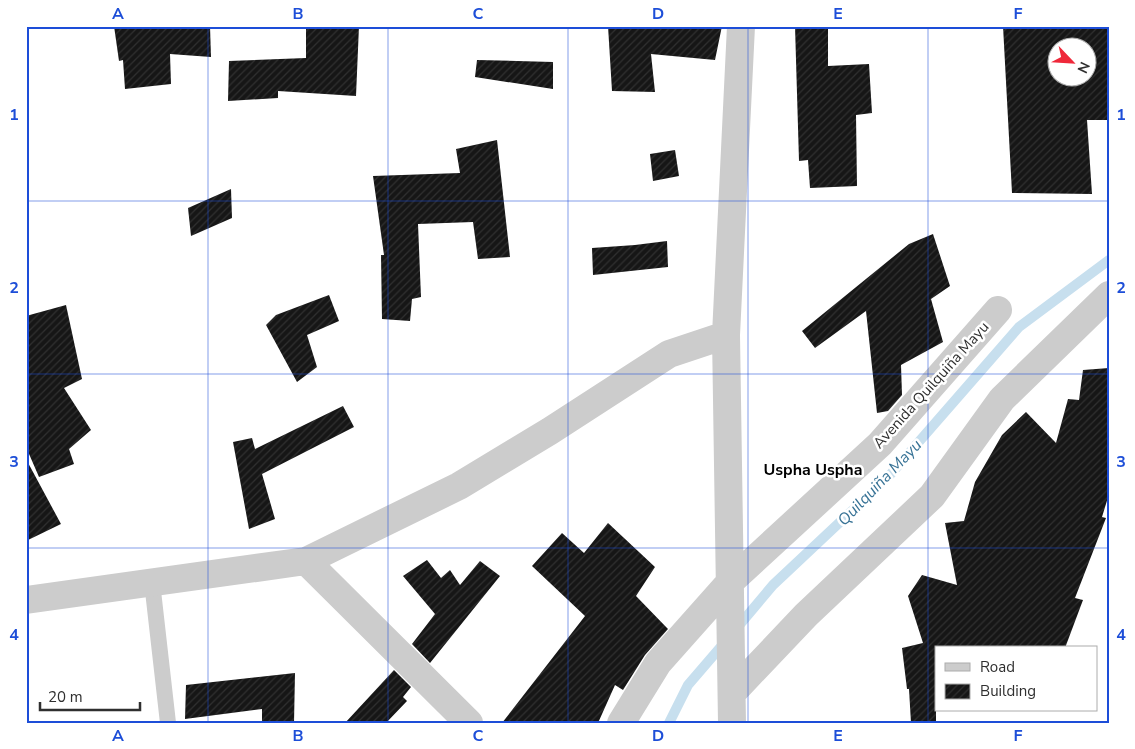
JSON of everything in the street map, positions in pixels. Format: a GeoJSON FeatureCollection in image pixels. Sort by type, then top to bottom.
{"type":"FeatureCollection","features":[{"type":"Feature","properties":{"kind":"street"},"geometry":{"type":"LineString","coordinates":[[732,723],[726,335],[741,26]]}},
{"type":"Feature","properties":{"kind":"street"},"geometry":{"type":"LineString","coordinates":[[732,693],[806,615],[932,496],[1002,398],[1109,295]]}},
{"type":"Feature","properties":{"kind":"street","name":"Avenida Quilquiña Mayu"},"geometry":{"type":"LineString","coordinates":[[621,723],[658,662],[730,582],[880,444],[998,310]]}},
{"type":"Feature","properties":{"kind":"street"},"geometry":{"type":"LineString","coordinates":[[26,600],[306,561],[459,486],[550,431],[669,354],[726,335]]}},
{"type":"Feature","properties":{"kind":"street"},"geometry":{"type":"LineString","coordinates":[[306,561],[469,723]]}},
{"type":"Feature","properties":{"kind":"lane"},"geometry":{"type":"LineString","coordinates":[[152,582],[168,723]]}},
{"type":"Feature","properties":{"kind":"building"},"geometry":{"type":"Polygon","coordinates":[[[114,26],[210,26],[211,57],[170,54],[171,84],[125,89],[123,60],[119,61],[114,26]]]}},
{"type":"Feature","properties":{"kind":"building"},"geometry":{"type":"Polygon","coordinates":[[[306,26],[359,26],[356,96],[278,91],[278,98],[228,101],[229,61],[306,58],[306,26]]]}},
{"type":"Feature","properties":{"kind":"building"},"geometry":{"type":"Polygon","coordinates":[[[608,26],[722,26],[715,60],[651,54],[655,92],[612,91],[608,26]]]}},
{"type":"Feature","properties":{"kind":"building"},"geometry":{"type":"Polygon","coordinates":[[[795,26],[828,26],[828,66],[869,64],[872,113],[856,115],[857,186],[810,188],[808,160],[799,161],[795,26]]]}},
{"type":"Feature","properties":{"kind":"building"},"geometry":{"type":"Polygon","coordinates":[[[1003,26],[1109,26],[1109,120],[1087,120],[1092,194],[1012,193],[1003,26]]]}},
{"type":"Feature","properties":{"kind":"building"},"geometry":{"type":"Polygon","coordinates":[[[477,60],[553,62],[553,89],[475,77],[477,60]]]}},
{"type":"Feature","properties":{"kind":"building"},"geometry":{"type":"Polygon","coordinates":[[[497,140],[510,257],[478,259],[473,222],[418,224],[421,297],[412,299],[410,321],[382,319],[381,255],[384,255],[373,176],[460,173],[456,149],[497,140]]]}},
{"type":"Feature","properties":{"kind":"building"},"geometry":{"type":"Polygon","coordinates":[[[675,150],[679,176],[653,181],[650,154],[675,150]]]}},
{"type":"Feature","properties":{"kind":"building"},"geometry":{"type":"Polygon","coordinates":[[[231,189],[232,218],[191,236],[188,208],[231,189]]]}},
{"type":"Feature","properties":{"kind":"building"},"geometry":{"type":"Polygon","coordinates":[[[933,234],[950,286],[931,299],[943,342],[901,365],[902,395],[888,411],[877,413],[866,311],[815,348],[802,331],[909,244],[933,234]]]}},
{"type":"Feature","properties":{"kind":"building"},"geometry":{"type":"Polygon","coordinates":[[[667,241],[668,267],[593,275],[592,248],[667,241]]]}},
{"type":"Feature","properties":{"kind":"building"},"geometry":{"type":"Polygon","coordinates":[[[329,295],[339,321],[307,335],[317,367],[297,382],[266,325],[276,315],[329,295]]]}},
{"type":"Feature","properties":{"kind":"building"},"geometry":{"type":"Polygon","coordinates":[[[66,305],[82,379],[64,388],[91,430],[69,449],[74,464],[39,477],[26,447],[26,316],[66,305]]]}},
{"type":"Feature","properties":{"kind":"building"},"geometry":{"type":"Polygon","coordinates":[[[1109,368],[1109,494],[1102,517],[1106,518],[1075,598],[1083,600],[1066,646],[935,646],[936,723],[911,723],[909,689],[907,689],[902,648],[923,643],[908,596],[922,575],[957,585],[945,523],[964,521],[975,482],[1002,435],[1026,412],[1056,443],[1068,399],[1079,400],[1083,370],[1109,368]]]}},
{"type":"Feature","properties":{"kind":"building"},"geometry":{"type":"Polygon","coordinates":[[[343,406],[354,427],[262,474],[275,519],[249,529],[233,442],[252,438],[255,449],[343,406]]]}},
{"type":"Feature","properties":{"kind":"building"},"geometry":{"type":"Polygon","coordinates":[[[26,459],[61,524],[26,541],[26,459]]]}},
{"type":"Feature","properties":{"kind":"building"},"geometry":{"type":"Polygon","coordinates":[[[608,523],[655,567],[636,596],[668,629],[645,655],[623,690],[615,685],[598,723],[502,723],[585,616],[532,566],[562,533],[584,553],[608,523]]]}},
{"type":"Feature","properties":{"kind":"building"},"geometry":{"type":"Polygon","coordinates":[[[427,560],[441,578],[450,570],[460,585],[480,561],[500,576],[430,663],[412,644],[435,614],[403,576],[427,560]]]}},
{"type":"Feature","properties":{"kind":"building"},"geometry":{"type":"Polygon","coordinates":[[[394,670],[411,687],[403,697],[407,701],[386,723],[345,723],[394,670]]]}},
{"type":"Feature","properties":{"kind":"building"},"geometry":{"type":"Polygon","coordinates":[[[295,673],[294,723],[262,723],[262,709],[185,719],[186,685],[295,673]]]}},
{"type":"Feature","properties":{"kind":"waterway","name":"Quilquiña Mayu"},"geometry":{"type":"LineString","coordinates":[[736,629],[773,585],[889,476],[1019,327],[1109,260]]}},
{"type":"Feature","properties":{"kind":"waterway","name":"Quilquiña Mayu"},"geometry":{"type":"LineString","coordinates":[[669,723],[688,685],[725,642]]}},
{"type":"Feature","properties":{"kind":"district","name":"Uspha Uspha"},"geometry":{"type":"Point","coordinates":[813,469]}}]}
